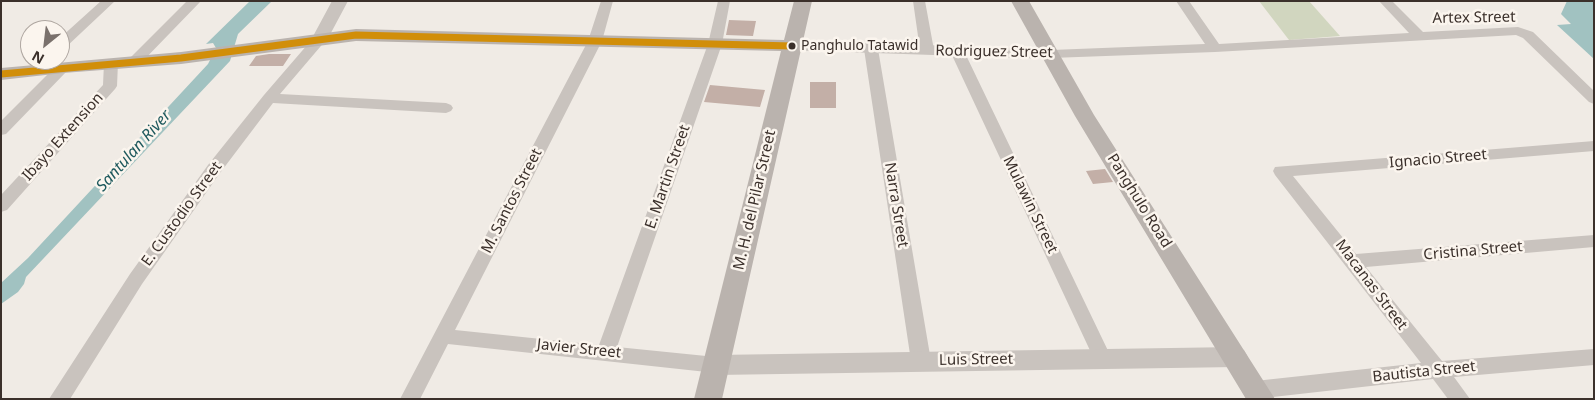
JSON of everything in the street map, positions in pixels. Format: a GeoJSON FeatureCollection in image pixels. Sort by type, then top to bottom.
{"type":"FeatureCollection","features":[{"type":"Feature","properties":{"kind":"main road","name":"M. H. del Pilar Street"},"geometry":{"type":"LineString","coordinates":[[708,399],[802,1]]}},
{"type":"Feature","properties":{"kind":"main road","name":"Panghulo Road"},"geometry":{"type":"LineString","coordinates":[[1020,1],[1085,116],[1258,394]]}},
{"type":"Feature","properties":{"kind":"main road","name":"Rodriguez Street"},"geometry":{"type":"LineString","coordinates":[[70,66],[135,62],[256,50],[356,35],[792,46]]}},
{"type":"Feature","properties":{"kind":"main road","name":"Rodriguez Street"},"geometry":{"type":"LineString","coordinates":[[1,74],[20,69]]}},
{"type":"Feature","properties":{"kind":"street"},"geometry":{"type":"LineString","coordinates":[[70,36],[109,1]]}},
{"type":"Feature","properties":{"kind":"street"},"geometry":{"type":"LineString","coordinates":[[135,62],[195,1]]}},
{"type":"Feature","properties":{"kind":"street"},"geometry":{"type":"LineString","coordinates":[[319,40],[340,1]]}},
{"type":"Feature","properties":{"kind":"street","name":"M. Santos Street"},"geometry":{"type":"LineString","coordinates":[[410,399],[595,42],[607,1]]}},
{"type":"Feature","properties":{"kind":"street","name":"E. Martin Street"},"geometry":{"type":"LineString","coordinates":[[606,352],[715,44],[724,1]]}},
{"type":"Feature","properties":{"kind":"street"},"geometry":{"type":"LineString","coordinates":[[919,1],[927,50]]}},
{"type":"Feature","properties":{"kind":"street"},"geometry":{"type":"LineString","coordinates":[[1182,1],[1214,48]]}},
{"type":"Feature","properties":{"kind":"street"},"geometry":{"type":"LineString","coordinates":[[1385,1],[1418,36]]}},
{"type":"Feature","properties":{"kind":"street","name":"Artex Street"},"geometry":{"type":"LineString","coordinates":[[1418,36],[1518,31],[1528,36],[1594,99]]}},
{"type":"Feature","properties":{"kind":"street","name":"Rodriguez Street"},"geometry":{"type":"LineString","coordinates":[[792,46],[1051,54],[1214,48],[1418,36]]}},
{"type":"Feature","properties":{"kind":"street","name":"E. Custodio Street"},"geometry":{"type":"LineString","coordinates":[[59,399],[136,279],[214,169],[269,98],[319,40]]}},
{"type":"Feature","properties":{"kind":"street","name":"Narra Street"},"geometry":{"type":"LineString","coordinates":[[871,49],[921,361]]}},
{"type":"Feature","properties":{"kind":"street","name":"Mulawin Street"},"geometry":{"type":"LineString","coordinates":[[956,51],[1103,359]]}},
{"type":"Feature","properties":{"kind":"street","name":"Ibayo Extension"},"geometry":{"type":"LineString","coordinates":[[1,206],[110,86],[111,63]]}},
{"type":"Feature","properties":{"kind":"street"},"geometry":{"type":"LineString","coordinates":[[1,130],[59,70]]}},
{"type":"Feature","properties":{"kind":"street"},"geometry":{"type":"LineString","coordinates":[[269,98],[446,108]]}},
{"type":"Feature","properties":{"kind":"street","name":"Ignacio Street"},"geometry":{"type":"LineString","coordinates":[[1282,171],[1594,146]]}},
{"type":"Feature","properties":{"kind":"street","name":"Macanas Street"},"geometry":{"type":"LineString","coordinates":[[1282,171],[1460,399]]}},
{"type":"Feature","properties":{"kind":"street","name":"Cristina Street"},"geometry":{"type":"LineString","coordinates":[[1353,261],[1594,241]]}},
{"type":"Feature","properties":{"kind":"street","name":"Javier Street"},"geometry":{"type":"LineString","coordinates":[[442,336],[716,365]]}},
{"type":"Feature","properties":{"kind":"street","name":"Luis Street"},"geometry":{"type":"LineString","coordinates":[[716,365],[1236,357]]}},
{"type":"Feature","properties":{"kind":"street","name":"Bautista Street"},"geometry":{"type":"LineString","coordinates":[[1258,394],[1436,370],[1594,357]]}},
{"type":"Feature","properties":{"kind":"green space"},"geometry":{"type":"Polygon","coordinates":[[[1259,1],[1309,1],[1340,36],[1289,40],[1259,1]]]}},
{"type":"Feature","properties":{"kind":"water","name":"Santulan River"},"geometry":{"type":"Polygon","coordinates":[[[250,1],[272,1],[238,34],[230,61],[26,277],[24,284],[18,292],[1,304],[1,283],[28,258],[208,64],[216,48],[213,43],[206,44],[250,1]]]}},
{"type":"Feature","properties":{"kind":"water"},"geometry":{"type":"Polygon","coordinates":[[[1567,1],[1594,1],[1594,59],[1557,25],[1571,24],[1561,14],[1567,1]]]}},
{"type":"Feature","properties":{"kind":"building"},"geometry":{"type":"Polygon","coordinates":[[[729,20],[756,21],[753,36],[726,35],[729,20]]]}},
{"type":"Feature","properties":{"kind":"building"},"geometry":{"type":"Polygon","coordinates":[[[291,54],[283,66],[249,66],[256,56],[291,54]]]}},
{"type":"Feature","properties":{"kind":"building"},"geometry":{"type":"Polygon","coordinates":[[[810,82],[836,82],[836,108],[810,108],[810,82]]]}},
{"type":"Feature","properties":{"kind":"building"},"geometry":{"type":"Polygon","coordinates":[[[710,85],[765,90],[760,107],[704,102],[710,85]]]}},
{"type":"Feature","properties":{"kind":"building"},"geometry":{"type":"Polygon","coordinates":[[[1105,169],[1113,182],[1093,184],[1086,171],[1105,169]]]}},
{"type":"Feature","properties":{"kind":"transit line"},"geometry":{"type":"LineString","coordinates":[[1,74],[181,58],[356,35],[792,46]]}},
{"type":"Feature","properties":{"kind":"place","name":"Panghulo Tatawid"},"geometry":{"type":"Point","coordinates":[792,46]}}]}
